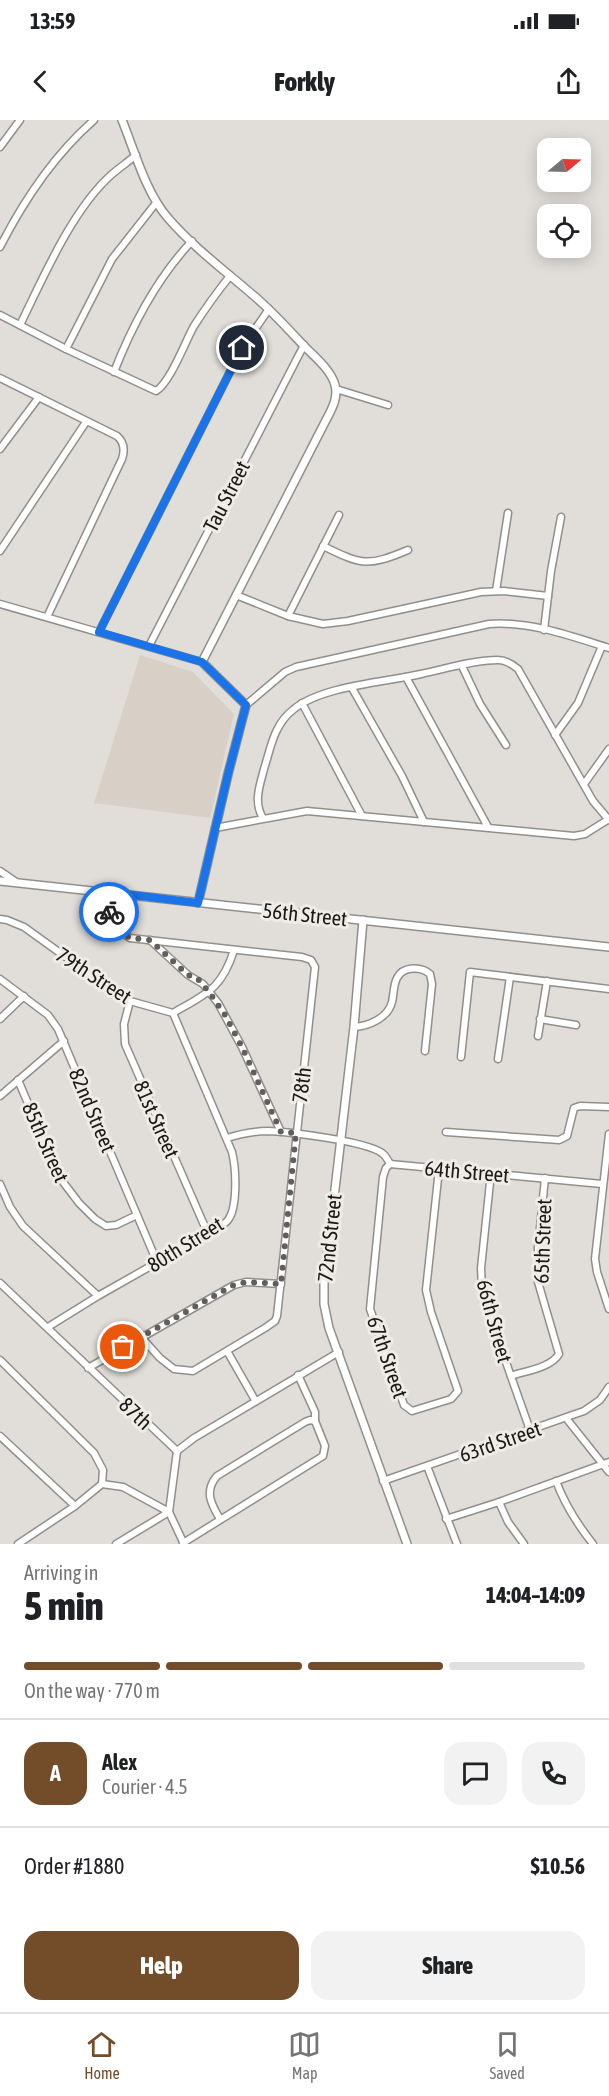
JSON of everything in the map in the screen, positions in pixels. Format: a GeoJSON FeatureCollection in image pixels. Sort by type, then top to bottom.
{"type":"FeatureCollection","features":[{"type":"Feature","properties":{"kind":"street"},"geometry":{"type":"LineString","coordinates":[[0,147],[20,120]]}},
{"type":"Feature","properties":{"kind":"street"},"geometry":{"type":"LineString","coordinates":[[0,247],[9,228],[38,183],[64,149],[94,120]]}},
{"type":"Feature","properties":{"kind":"street"},"geometry":{"type":"LineString","coordinates":[[122,120],[156,203],[192,242],[268,309],[304,345],[329,374],[336,389],[333,406],[202,662]]}},
{"type":"Feature","properties":{"kind":"street"},"geometry":{"type":"LineString","coordinates":[[20,325],[57,250],[81,212],[110,176],[136,155]]}},
{"type":"Feature","properties":{"kind":"street"},"geometry":{"type":"LineString","coordinates":[[66,349],[112,259],[156,203]]}},
{"type":"Feature","properties":{"kind":"street"},"geometry":{"type":"LineString","coordinates":[[114,372],[154,293],[177,258],[192,242]]}},
{"type":"Feature","properties":{"kind":"street"},"geometry":{"type":"LineString","coordinates":[[0,315],[154,391],[168,379],[192,330],[230,276]]}},
{"type":"Feature","properties":{"kind":"street"},"geometry":{"type":"LineString","coordinates":[[99,632],[238,355],[268,309]]}},
{"type":"Feature","properties":{"kind":"street","name":"Tau Street"},"geometry":{"type":"LineString","coordinates":[[149,646],[304,345]]}},
{"type":"Feature","properties":{"kind":"street"},"geometry":{"type":"LineString","coordinates":[[0,378],[107,431],[120,439],[124,447],[124,453],[47,617]]}},
{"type":"Feature","properties":{"kind":"street"},"geometry":{"type":"LineString","coordinates":[[336,389],[388,405]]}},
{"type":"Feature","properties":{"kind":"street"},"geometry":{"type":"LineString","coordinates":[[0,449],[39,397]]}},
{"type":"Feature","properties":{"kind":"street"},"geometry":{"type":"LineString","coordinates":[[0,551],[86,422]]}},
{"type":"Feature","properties":{"kind":"street"},"geometry":{"type":"LineString","coordinates":[[496,591],[508,513]]}},
{"type":"Feature","properties":{"kind":"street"},"geometry":{"type":"LineString","coordinates":[[288,616],[339,515]]}},
{"type":"Feature","properties":{"kind":"street"},"geometry":{"type":"LineString","coordinates":[[544,630],[561,517]]}},
{"type":"Feature","properties":{"kind":"street"},"geometry":{"type":"LineString","coordinates":[[323,546],[361,562],[382,560],[408,550]]}},
{"type":"Feature","properties":{"kind":"street"},"geometry":{"type":"LineString","coordinates":[[236,595],[288,616],[315,623],[339,622],[466,594],[496,591],[548,596]]}},
{"type":"Feature","properties":{"kind":"street"},"geometry":{"type":"LineString","coordinates":[[0,604],[202,662],[246,705]]}},
{"type":"Feature","properties":{"kind":"street"},"geometry":{"type":"LineString","coordinates":[[198,903],[246,705],[285,672],[308,664],[489,624],[515,625],[544,630],[605,647],[578,703],[555,735]]}},
{"type":"Feature","properties":{"kind":"street"},"geometry":{"type":"LineString","coordinates":[[215,828],[307,811],[574,836],[585,834],[609,819],[598,808],[527,682],[518,669],[501,660],[351,688],[321,695],[302,703],[281,721],[274,735],[259,783],[258,801],[263,818]]}},
{"type":"Feature","properties":{"kind":"street"},"geometry":{"type":"LineString","coordinates":[[462,666],[480,704],[506,745]]}},
{"type":"Feature","properties":{"kind":"street"},"geometry":{"type":"LineString","coordinates":[[406,677],[489,827]]}},
{"type":"Feature","properties":{"kind":"street"},"geometry":{"type":"LineString","coordinates":[[351,688],[402,776],[424,822]]}},
{"type":"Feature","properties":{"kind":"street"},"geometry":{"type":"LineString","coordinates":[[302,703],[362,816]]}},
{"type":"Feature","properties":{"kind":"street"},"geometry":{"type":"LineString","coordinates":[[584,783],[608,752]]}},
{"type":"Feature","properties":{"kind":"street"},"geometry":{"type":"LineString","coordinates":[[0,871],[16,882]]}},
{"type":"Feature","properties":{"kind":"street","name":"56th Street"},"geometry":{"type":"LineString","coordinates":[[0,881],[609,947]]}},
{"type":"Feature","properties":{"kind":"street","name":"78th"},"geometry":{"type":"LineString","coordinates":[[108,892],[111,921],[117,929],[130,938],[302,957],[315,964],[279,1306],[274,1321],[199,1368],[186,1371],[174,1369],[141,1337]]}},
{"type":"Feature","properties":{"kind":"street","name":"79th Street"},"geometry":{"type":"LineString","coordinates":[[0,919],[24,927],[130,1001],[172,1013]]}},
{"type":"Feature","properties":{"kind":"street","name":"72nd Street"},"geometry":{"type":"LineString","coordinates":[[363,920],[354,1027],[339,1141],[324,1305],[329,1328],[407,1544]]}},
{"type":"Feature","properties":{"kind":"street"},"geometry":{"type":"LineString","coordinates":[[150,940],[188,975],[197,978],[225,1015],[281,1132]]}},
{"type":"Feature","properties":{"kind":"street"},"geometry":{"type":"LineString","coordinates":[[172,1013],[209,992],[226,974],[234,950]]}},
{"type":"Feature","properties":{"kind":"street"},"geometry":{"type":"LineString","coordinates":[[354,1027],[372,1023],[389,1009],[396,979],[401,972],[423,969],[430,974],[432,984],[425,1051]]}},
{"type":"Feature","properties":{"kind":"street"},"geometry":{"type":"LineString","coordinates":[[461,1057],[470,972],[609,989]]}},
{"type":"Feature","properties":{"kind":"street"},"geometry":{"type":"LineString","coordinates":[[498,1059],[510,977]]}},
{"type":"Feature","properties":{"kind":"street","name":"82nd Street"},"geometry":{"type":"LineString","coordinates":[[0,979],[48,1014],[64,1041],[157,1262]]}},
{"type":"Feature","properties":{"kind":"street"},"geometry":{"type":"LineString","coordinates":[[538,1036],[547,981]]}},
{"type":"Feature","properties":{"kind":"street"},"geometry":{"type":"LineString","coordinates":[[0,1020],[24,996]]}},
{"type":"Feature","properties":{"kind":"street","name":"81st Street"},"geometry":{"type":"LineString","coordinates":[[130,1001],[124,1024],[125,1044],[208,1234]]}},
{"type":"Feature","properties":{"kind":"street","name":"80th Street"},"geometry":{"type":"LineString","coordinates":[[48,1327],[208,1234],[228,1220],[236,1169],[227,1138],[172,1013]]}},
{"type":"Feature","properties":{"kind":"street"},"geometry":{"type":"LineString","coordinates":[[540,1019],[576,1024]]}},
{"type":"Feature","properties":{"kind":"street"},"geometry":{"type":"LineString","coordinates":[[0,1096],[64,1041]]}},
{"type":"Feature","properties":{"kind":"street","name":"85th Street"},"geometry":{"type":"LineString","coordinates":[[18,1080],[60,1178],[79,1203],[94,1219],[106,1226],[116,1225],[137,1215]]}},
{"type":"Feature","properties":{"kind":"street"},"geometry":{"type":"LineString","coordinates":[[446,1132],[559,1140],[567,1136],[574,1108],[580,1106],[609,1107]]}},
{"type":"Feature","properties":{"kind":"street","name":"64th Street"},"geometry":{"type":"LineString","coordinates":[[227,1138],[246,1133],[296,1133],[380,1152],[390,1164],[602,1184]]}},
{"type":"Feature","properties":{"kind":"street"},"geometry":{"type":"LineString","coordinates":[[609,1134],[595,1258],[609,1309]]}},
{"type":"Feature","properties":{"kind":"street","name":"67th Street"},"geometry":{"type":"LineString","coordinates":[[390,1164],[383,1177],[370,1309],[404,1405],[412,1411],[451,1399],[459,1391],[431,1312],[426,1290],[439,1168]]}},
{"type":"Feature","properties":{"kind":"street","name":"66th Street"},"geometry":{"type":"LineString","coordinates":[[491,1173],[481,1276],[486,1304],[530,1430]]}},
{"type":"Feature","properties":{"kind":"street","name":"65th Street"},"geometry":{"type":"LineString","coordinates":[[510,1376],[554,1361],[559,1354],[538,1282],[538,1248],[545,1178]]}},
{"type":"Feature","properties":{"kind":"street"},"geometry":{"type":"LineString","coordinates":[[0,1184],[10,1207],[23,1226],[98,1296]]}},
{"type":"Feature","properties":{"kind":"street"},"geometry":{"type":"LineString","coordinates":[[88,1368],[234,1285],[246,1282],[281,1284]]}},
{"type":"Feature","properties":{"kind":"street","name":"87th"},"geometry":{"type":"LineString","coordinates":[[1,1286],[48,1327],[88,1368],[177,1451]]}},
{"type":"Feature","properties":{"kind":"street"},"geometry":{"type":"LineString","coordinates":[[227,1351],[255,1400]]}},
{"type":"Feature","properties":{"kind":"street"},"geometry":{"type":"LineString","coordinates":[[298,1375],[315,1412],[315,1421],[325,1446],[323,1456],[184,1543],[169,1512],[177,1451],[255,1400],[298,1375],[339,1352]]}},
{"type":"Feature","properties":{"kind":"street"},"geometry":{"type":"LineString","coordinates":[[0,1360],[94,1453],[103,1470],[102,1484],[75,1506],[18,1544]]}},
{"type":"Feature","properties":{"kind":"street","name":"63rd Street"},"geometry":{"type":"LineString","coordinates":[[383,1481],[566,1418],[595,1405],[609,1387]]}},
{"type":"Feature","properties":{"kind":"street"},"geometry":{"type":"LineString","coordinates":[[566,1418],[606,1463],[609,1472]]}},
{"type":"Feature","properties":{"kind":"street"},"geometry":{"type":"LineString","coordinates":[[220,1519],[210,1500],[209,1492],[213,1480],[305,1422],[315,1421]]}},
{"type":"Feature","properties":{"kind":"street"},"geometry":{"type":"LineString","coordinates":[[0,1436],[75,1506]]}},
{"type":"Feature","properties":{"kind":"street"},"geometry":{"type":"LineString","coordinates":[[446,1518],[499,1502],[606,1463]]}},
{"type":"Feature","properties":{"kind":"street"},"geometry":{"type":"LineString","coordinates":[[427,1466],[457,1544]]}},
{"type":"Feature","properties":{"kind":"street"},"geometry":{"type":"LineString","coordinates":[[556,1481],[570,1512],[593,1544]]}},
{"type":"Feature","properties":{"kind":"street"},"geometry":{"type":"LineString","coordinates":[[102,1484],[123,1487],[169,1512]]}},
{"type":"Feature","properties":{"kind":"street"},"geometry":{"type":"LineString","coordinates":[[499,1502],[507,1522],[524,1544]]}},
{"type":"Feature","properties":{"kind":"street"},"geometry":{"type":"LineString","coordinates":[[116,1544],[169,1512]]}},
{"type":"Feature","properties":{"kind":"shaded area"},"geometry":{"type":"Polygon","coordinates":[[[140,655],[193,672],[234,714],[210,818],[94,803],[140,655]]]}},
{"type":"Feature","properties":{"kind":"way so far"},"geometry":{"type":"LineString","coordinates":[[109,912],[111,921],[117,929],[130,938],[150,940],[188,975],[197,978],[203,984],[218,1003],[242,1047],[281,1132],[296,1133],[281,1284],[246,1282],[234,1285],[123,1347]]}},
{"type":"Feature","properties":{"kind":"route"},"geometry":{"type":"LineString","coordinates":[[109,912],[108,892],[198,903],[246,705],[202,662],[99,632],[242,348]]}}]}
